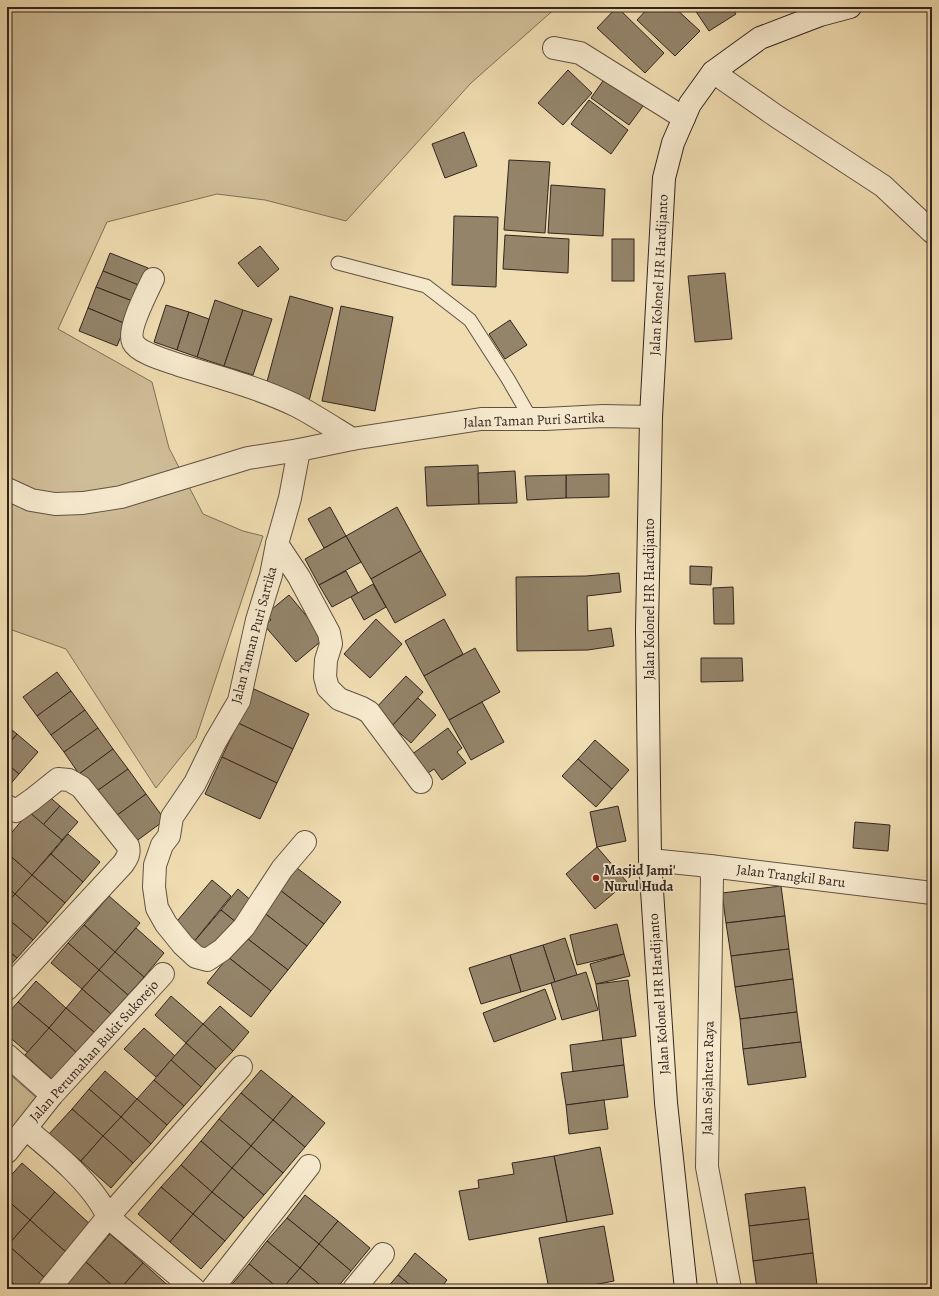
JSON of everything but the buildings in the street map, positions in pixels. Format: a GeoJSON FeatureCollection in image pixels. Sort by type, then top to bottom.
{"type":"FeatureCollection","features":[{"type":"Feature","properties":{"kind":"street","name":"Jalan Kolonel HR Hardijanto"},"geometry":{"type":"LineString","coordinates":[[686,1289],[666,1103],[650,860],[647,629],[651,417],[664,178],[673,142],[690,104],[713,72],[760,38],[820,15],[850,7]]}},
{"type":"Feature","properties":{"kind":"street"},"geometry":{"type":"LineString","coordinates":[[554,48],[580,53],[601,64],[684,118]]}},
{"type":"Feature","properties":{"kind":"street"},"geometry":{"type":"LineString","coordinates":[[713,72],[776,116],[883,186],[932,232]]}},
{"type":"Feature","properties":{"kind":"street"},"geometry":{"type":"LineString","coordinates":[[153,279],[139,309],[131,334],[133,343],[145,353],[221,377],[296,406],[352,439]]}},
{"type":"Feature","properties":{"kind":"street","name":"Jalan Taman Puri Sartika"},"geometry":{"type":"LineString","coordinates":[[7,489],[31,500],[55,504],[83,503],[121,497],[248,458],[299,450],[352,439],[481,419],[531,419],[603,416],[651,417]]}},
{"type":"Feature","properties":{"kind":"street","name":"Jalan Taman Puri Sartika"},"geometry":{"type":"LineString","coordinates":[[299,450],[290,498],[277,544],[271,575],[257,620],[239,701],[215,742],[195,783],[172,817],[169,836],[162,845],[155,865],[154,887],[157,908],[166,924],[183,945],[196,957],[207,960],[222,950],[244,927],[282,869],[305,842]]}},
{"type":"Feature","properties":{"kind":"street","name":"Jalan Taman Puri Sartika"},"geometry":{"type":"LineString","coordinates":[[277,544],[299,577],[329,633],[331,644],[326,660],[325,677],[328,688],[339,699],[369,712],[421,782]]}},
{"type":"Feature","properties":{"kind":"street"},"geometry":{"type":"LineString","coordinates":[[7,806],[16,811],[58,779],[69,780],[81,787],[128,846],[129,851],[123,864],[7,989]]}},
{"type":"Feature","properties":{"kind":"street","name":"Jalan Trangkil Baru"},"geometry":{"type":"LineString","coordinates":[[650,860],[932,893]]}},
{"type":"Feature","properties":{"kind":"street","name":"Jalan Sejahtera Raya"},"geometry":{"type":"LineString","coordinates":[[710,866],[712,878],[707,1167],[730,1289]]}},
{"type":"Feature","properties":{"kind":"street","name":"Jalan Perumahan Bukit Sukorejo"},"geometry":{"type":"LineString","coordinates":[[8,1150],[52,1095],[163,974]]}},
{"type":"Feature","properties":{"kind":"street"},"geometry":{"type":"LineString","coordinates":[[7,1055],[52,1095]]}},
{"type":"Feature","properties":{"kind":"street"},"geometry":{"type":"LineString","coordinates":[[49,1289],[108,1217],[241,1067]]}},
{"type":"Feature","properties":{"kind":"street","name":"Jalan Perumahan Bukit Sukorejo"},"geometry":{"type":"LineString","coordinates":[[26,1129],[86,1184],[103,1206],[108,1217],[194,1289]]}},
{"type":"Feature","properties":{"kind":"street"},"geometry":{"type":"LineString","coordinates":[[212,1289],[309,1166]]}},
{"type":"Feature","properties":{"kind":"street"},"geometry":{"type":"LineString","coordinates":[[354,1289],[384,1254]]}},
{"type":"Feature","properties":{"kind":"lane"},"geometry":{"type":"LineString","coordinates":[[338,263],[426,286],[470,320],[508,379],[531,419]]}},
{"type":"Feature","properties":{"kind":"shaded area"},"geometry":{"type":"Polygon","coordinates":[[[7,7],[557,7],[471,83],[346,221],[265,200],[217,194],[107,222],[58,329],[152,382],[169,448],[203,514],[243,531],[263,536],[196,738],[156,788],[66,649],[12,630],[7,635],[7,7]]]}},
{"type":"Feature","properties":{"kind":"shaded area"},"geometry":{"type":"Polygon","coordinates":[[[7,1072],[38,1099],[7,1134],[7,1072]]]}},
{"type":"Feature","properties":{"kind":"place","name":"Masjid Jami' Nurul Huda"},"geometry":{"type":"Point","coordinates":[596,878]}}]}
